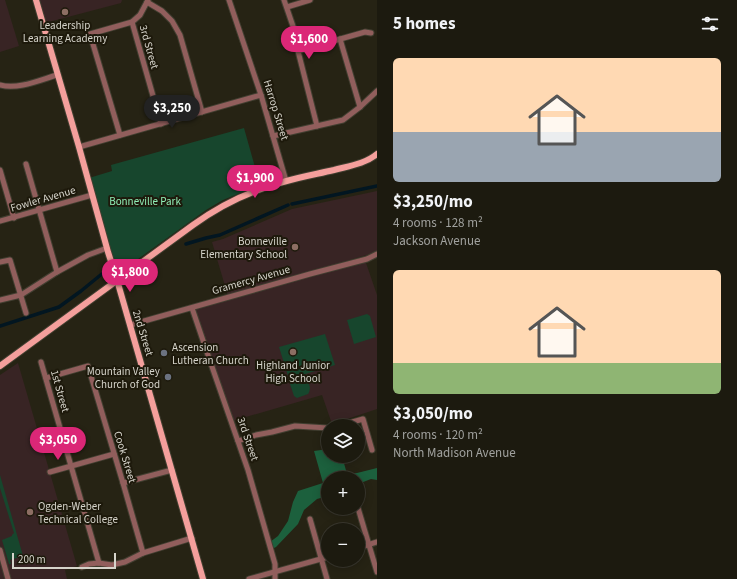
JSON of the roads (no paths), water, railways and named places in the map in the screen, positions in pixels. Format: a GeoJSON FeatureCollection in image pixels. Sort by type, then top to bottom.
{"type":"FeatureCollection","features":[{"type":"Feature","properties":{"kind":"main road","name":"2nd Street"},"geometry":{"type":"LineString","coordinates":[[36,0],[203,579]]}},
{"type":"Feature","properties":{"kind":"main road"},"geometry":{"type":"LineString","coordinates":[[0,366],[211,212],[252,191],[286,181],[358,164],[377,154]]}},
{"type":"Feature","properties":{"kind":"street","name":"Harrop Street"},"geometry":{"type":"LineString","coordinates":[[229,0],[261,95],[286,181]]}},
{"type":"Feature","properties":{"kind":"street"},"geometry":{"type":"LineString","coordinates":[[284,0],[295,32],[298,51],[317,126]]}},
{"type":"Feature","properties":{"kind":"street"},"geometry":{"type":"LineString","coordinates":[[287,7],[310,0]]}},
{"type":"Feature","properties":{"kind":"street"},"geometry":{"type":"LineString","coordinates":[[120,136],[90,34],[132,22],[140,15],[147,1],[162,11],[172,21],[180,35],[202,112]]}},
{"type":"Feature","properties":{"kind":"street","name":"3rd Street"},"geometry":{"type":"LineString","coordinates":[[132,22],[161,124]]}},
{"type":"Feature","properties":{"kind":"street"},"geometry":{"type":"LineString","coordinates":[[298,51],[365,32],[371,33]]}},
{"type":"Feature","properties":{"kind":"street"},"geometry":{"type":"LineString","coordinates":[[340,39],[360,107]]}},
{"type":"Feature","properties":{"kind":"street"},"geometry":{"type":"LineString","coordinates":[[0,85],[7,87],[18,86],[58,75]]}},
{"type":"Feature","properties":{"kind":"street"},"geometry":{"type":"LineString","coordinates":[[273,136],[343,120],[377,91]]}},
{"type":"Feature","properties":{"kind":"street"},"geometry":{"type":"LineString","coordinates":[[79,147],[261,95]]}},
{"type":"Feature","properties":{"kind":"street"},"geometry":{"type":"LineString","coordinates":[[26,164],[57,272]]}},
{"type":"Feature","properties":{"kind":"street"},"geometry":{"type":"LineString","coordinates":[[0,170],[14,218]]}},
{"type":"Feature","properties":{"kind":"street","name":"Fowler Avenue"},"geometry":{"type":"LineString","coordinates":[[0,221],[92,195]]}},
{"type":"Feature","properties":{"kind":"street"},"geometry":{"type":"LineString","coordinates":[[0,300],[21,295],[57,272],[88,255],[107,248]]}},
{"type":"Feature","properties":{"kind":"street","name":"Gramercy Avenue"},"geometry":{"type":"LineString","coordinates":[[130,325],[367,259],[377,254]]}},
{"type":"Feature","properties":{"kind":"street"},"geometry":{"type":"LineString","coordinates":[[0,262],[10,260],[26,313]]}},
{"type":"Feature","properties":{"kind":"street","name":"3rd Street"},"geometry":{"type":"LineString","coordinates":[[192,308],[208,358],[248,470],[275,564],[275,579]]}},
{"type":"Feature","properties":{"kind":"street","name":"1st Street"},"geometry":{"type":"LineString","coordinates":[[42,362],[70,466],[99,563]]}},
{"type":"Feature","properties":{"kind":"street","name":"Cook Street"},"geometry":{"type":"LineString","coordinates":[[46,378],[88,366],[143,553]]}},
{"type":"Feature","properties":{"kind":"street"},"geometry":{"type":"LineString","coordinates":[[238,440],[295,426],[321,428]]}},
{"type":"Feature","properties":{"kind":"street"},"geometry":{"type":"LineString","coordinates":[[365,426],[372,450]]}},
{"type":"Feature","properties":{"kind":"street"},"geometry":{"type":"LineString","coordinates":[[50,472],[114,454]]}},
{"type":"Feature","properties":{"kind":"street"},"geometry":{"type":"LineString","coordinates":[[123,483],[172,470]]}},
{"type":"Feature","properties":{"kind":"street"},"geometry":{"type":"LineString","coordinates":[[360,515],[377,572]]}},
{"type":"Feature","properties":{"kind":"street"},"geometry":{"type":"LineString","coordinates":[[310,519],[321,555]]}},
{"type":"Feature","properties":{"kind":"street"},"geometry":{"type":"LineString","coordinates":[[82,567],[89,564],[99,563],[112,565],[125,562],[143,553],[192,538]]}},
{"type":"Feature","properties":{"kind":"street"},"geometry":{"type":"LineString","coordinates":[[365,546],[377,542]]}},
{"type":"Feature","properties":{"kind":"street"},"geometry":{"type":"LineString","coordinates":[[0,550],[8,579]]}},
{"type":"Feature","properties":{"kind":"street"},"geometry":{"type":"LineString","coordinates":[[249,579],[321,558]]}},
{"type":"Feature","properties":{"kind":"street"},"geometry":{"type":"LineString","coordinates":[[324,567],[327,579]]}},
{"type":"Feature","properties":{"kind":"waterway"},"geometry":{"type":"LineString","coordinates":[[292,204],[377,186]]}},
{"type":"Feature","properties":{"kind":"waterway"},"geometry":{"type":"LineString","coordinates":[[186,244],[220,235],[288,205]]}},
{"type":"Feature","properties":{"kind":"waterway"},"geometry":{"type":"LineString","coordinates":[[0,326],[59,307],[103,273],[108,272]]}},
{"type":"Feature","properties":{"kind":"place","name":"Leadership Learning Academy"},"geometry":{"type":"Point","coordinates":[65,12]}},
{"type":"Feature","properties":{"kind":"place","name":"Bonneville Elementary School"},"geometry":{"type":"Point","coordinates":[295,247]}},
{"type":"Feature","properties":{"kind":"place","name":"Highland Junior High School"},"geometry":{"type":"Point","coordinates":[293,352]}},
{"type":"Feature","properties":{"kind":"place","name":"Ascension Lutheran Church"},"geometry":{"type":"Point","coordinates":[164,353]}},
{"type":"Feature","properties":{"kind":"place","name":"Mountain Valley Church of God"},"geometry":{"type":"Point","coordinates":[168,377]}},
{"type":"Feature","properties":{"kind":"place","name":"Ogden-Weber Technical College"},"geometry":{"type":"Point","coordinates":[30,512]}},
{"type":"Feature","properties":{"kind":"park label","name":"Bonneville Park"},"geometry":{"type":"Point","coordinates":[145,201]}}]}
